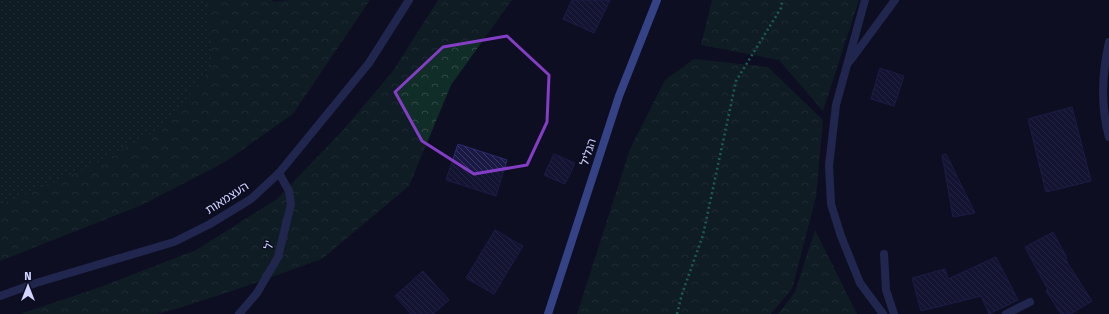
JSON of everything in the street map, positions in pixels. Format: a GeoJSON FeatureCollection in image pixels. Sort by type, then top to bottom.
{"type":"FeatureCollection","features":[{"type":"Feature","properties":{"kind":"main road","name":"הגליל"},"geometry":{"type":"LineString","coordinates":[[548,314],[619,96],[657,0]]}},
{"type":"Feature","properties":{"kind":"street","name":"העצמאות"},"geometry":{"type":"LineString","coordinates":[[0,296],[174,242],[210,224],[251,199],[279,173],[369,63],[409,0]]}},
{"type":"Feature","properties":{"kind":"street"},"geometry":{"type":"LineString","coordinates":[[865,0],[836,105],[829,166],[831,204],[841,236],[860,284],[883,314]]}},
{"type":"Feature","properties":{"kind":"street"},"geometry":{"type":"LineString","coordinates":[[847,64],[895,0]]}},
{"type":"Feature","properties":{"kind":"street"},"geometry":{"type":"LineString","coordinates":[[1109,42],[1105,61],[1102,92],[1106,127],[1109,137]]}},
{"type":"Feature","properties":{"kind":"street","name":"ל'"},"geometry":{"type":"LineString","coordinates":[[239,314],[257,293],[278,257],[291,204],[289,191],[279,173]]}},
{"type":"Feature","properties":{"kind":"street"},"geometry":{"type":"LineString","coordinates":[[884,254],[886,290],[894,314]]}},
{"type":"Feature","properties":{"kind":"street"},"geometry":{"type":"LineString","coordinates":[[1006,314],[1030,302]]}},
{"type":"Feature","properties":{"kind":"path"},"geometry":{"type":"LineString","coordinates":[[677,314],[682,294],[703,235],[736,81],[781,8],[782,0]]}},
{"type":"Feature","properties":{"kind":"highlighted area"},"geometry":{"type":"Polygon","coordinates":[[[507,36],[549,75],[547,122],[527,165],[474,174],[422,141],[395,92],[443,47],[507,36]]]}},
{"type":"Feature","properties":{"kind":"green space"},"geometry":{"type":"Polygon","coordinates":[[[0,0],[207,0],[213,67],[160,129],[91,166],[0,205],[0,0]]]}},
{"type":"Feature","properties":{"kind":"green space"},"geometry":{"type":"Polygon","coordinates":[[[164,0],[272,0],[273,2],[288,0],[370,0],[293,114],[225,162],[142,205],[0,261],[0,187],[164,0]]]}},
{"type":"Feature","properties":{"kind":"green space"},"geometry":{"type":"Polygon","coordinates":[[[438,0],[512,0],[451,85],[409,186],[322,259],[232,291],[157,314],[20,314],[100,287],[196,250],[277,199],[344,129],[393,71],[438,0]]]}},
{"type":"Feature","properties":{"kind":"green space"},"geometry":{"type":"Polygon","coordinates":[[[712,0],[859,0],[823,111],[779,60],[701,45],[712,0]]]}},
{"type":"Feature","properties":{"kind":"green space"},"geometry":{"type":"Polygon","coordinates":[[[694,59],[768,67],[823,120],[816,197],[792,289],[771,314],[577,314],[630,149],[665,80],[694,59]]]}},
{"type":"Feature","properties":{"kind":"green space"},"geometry":{"type":"Polygon","coordinates":[[[815,230],[857,314],[778,314],[795,292],[815,230]]]}},
{"type":"Feature","properties":{"kind":"building"},"geometry":{"type":"Polygon","coordinates":[[[572,0],[610,0],[594,33],[563,19],[572,0]]]}},
{"type":"Feature","properties":{"kind":"building"},"geometry":{"type":"Polygon","coordinates":[[[880,68],[904,76],[894,106],[871,99],[880,68]]]}},
{"type":"Feature","properties":{"kind":"building"},"geometry":{"type":"Polygon","coordinates":[[[1072,107],[1091,181],[1046,192],[1028,119],[1072,107]]]}},
{"type":"Feature","properties":{"kind":"building"},"geometry":{"type":"Polygon","coordinates":[[[458,144],[507,160],[496,196],[446,180],[458,144]]]}},
{"type":"Feature","properties":{"kind":"building"},"geometry":{"type":"Polygon","coordinates":[[[554,154],[575,163],[565,184],[544,175],[554,154]]]}},
{"type":"Feature","properties":{"kind":"building"},"geometry":{"type":"Polygon","coordinates":[[[946,154],[975,213],[953,217],[942,155],[946,154]]]}},
{"type":"Feature","properties":{"kind":"building"},"geometry":{"type":"Polygon","coordinates":[[[495,230],[523,246],[494,294],[466,278],[495,230]]]}},
{"type":"Feature","properties":{"kind":"building"},"geometry":{"type":"Polygon","coordinates":[[[1053,232],[1067,258],[1065,259],[1092,301],[1071,314],[1061,314],[1046,291],[1048,290],[1025,247],[1053,232]]]}},
{"type":"Feature","properties":{"kind":"building"},"geometry":{"type":"Polygon","coordinates":[[[996,257],[1018,300],[989,314],[981,296],[921,311],[912,278],[945,269],[948,279],[996,257]]]}},
{"type":"Feature","properties":{"kind":"building"},"geometry":{"type":"Polygon","coordinates":[[[423,271],[449,300],[433,314],[411,314],[395,296],[423,271]]]}}]}
